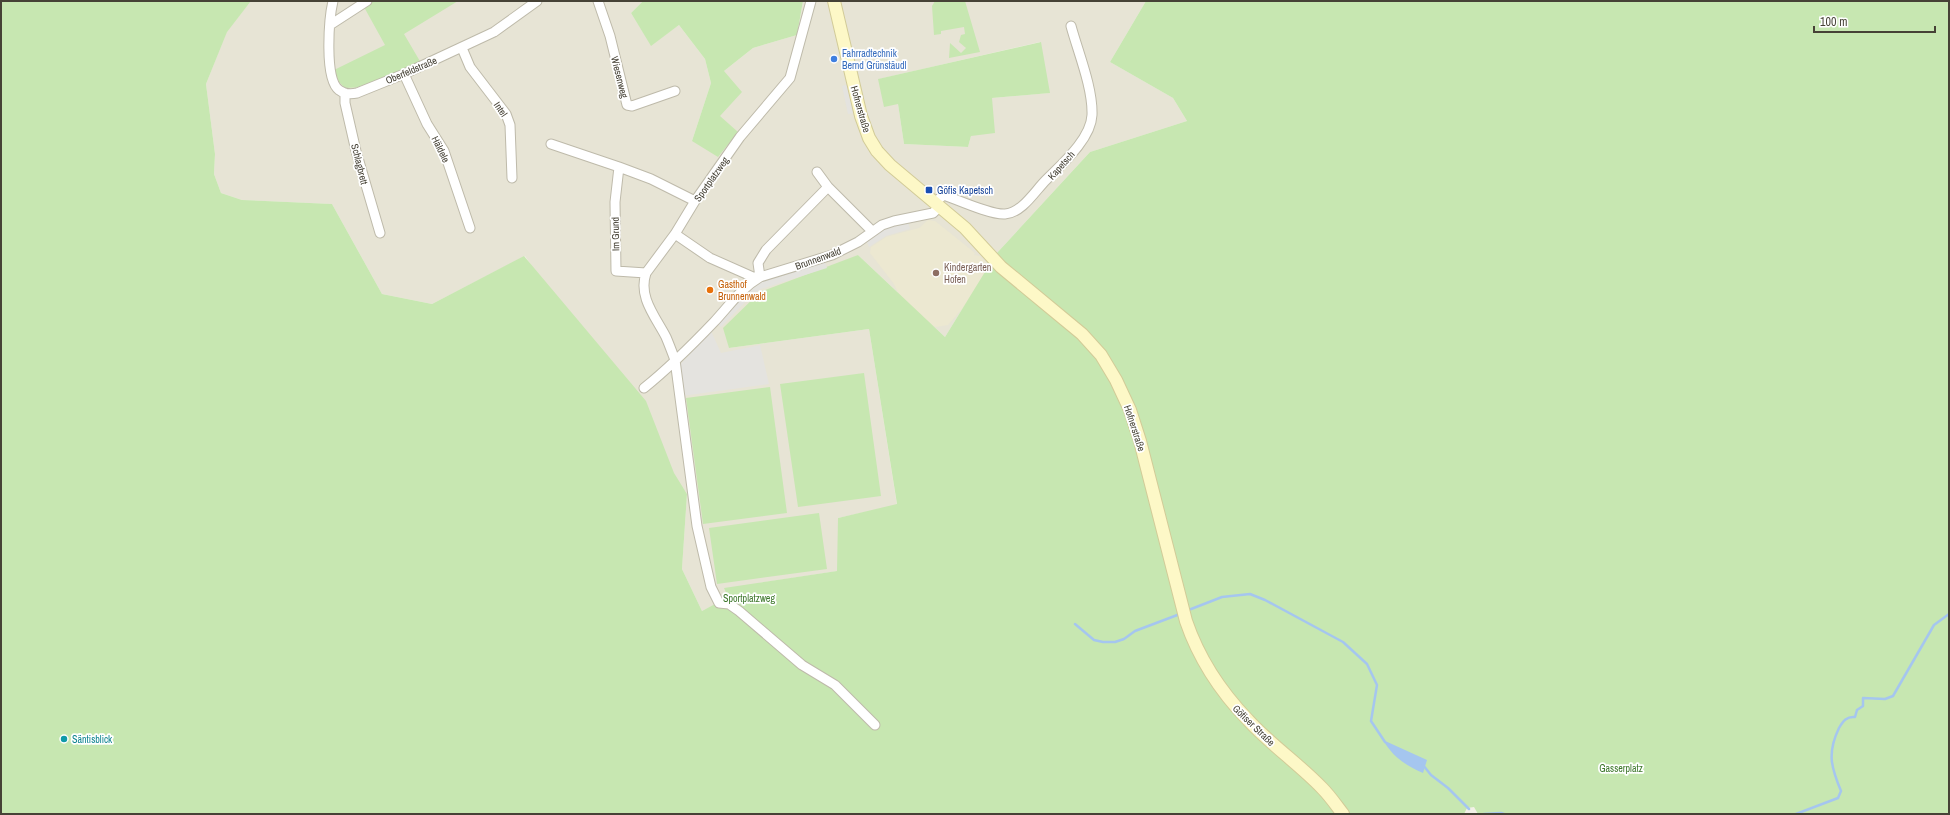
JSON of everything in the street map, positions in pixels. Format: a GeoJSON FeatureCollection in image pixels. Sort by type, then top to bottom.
{"type":"FeatureCollection","features":[{"type":"Feature","properties":{"kind":"main road","name":"Hofnerstraße"},"geometry":{"type":"LineString","coordinates":[[834,1],[861,116],[869,138],[877,151],[890,165],[980,242],[996,252],[1013,276],[1082,334],[1101,355],[1116,380],[1130,410],[1140,441],[1186,621]]}},
{"type":"Feature","properties":{"kind":"main road","name":"Göfiser Straße"},"geometry":{"type":"LineString","coordinates":[[1186,621],[1194,645],[1210,674],[1228,698],[1249,721],[1323,788],[1343,814]]}},
{"type":"Feature","properties":{"kind":"street"},"geometry":{"type":"LineString","coordinates":[[333,1],[329,43],[332,77],[339,90],[345,93]]}},
{"type":"Feature","properties":{"kind":"street"},"geometry":{"type":"LineString","coordinates":[[330,25],[367,1]]}},
{"type":"Feature","properties":{"kind":"street","name":"Oberfeldstraße"},"geometry":{"type":"LineString","coordinates":[[345,93],[357,93],[462,48],[494,32],[537,1]]}},
{"type":"Feature","properties":{"kind":"street","name":"Wiesenweg"},"geometry":{"type":"LineString","coordinates":[[598,1],[610,36],[627,105],[632,106],[675,91]]}},
{"type":"Feature","properties":{"kind":"street","name":"Sportplatzweg"},"geometry":{"type":"LineString","coordinates":[[646,273],[675,234],[695,201],[745,131],[790,78],[811,1]]}},
{"type":"Feature","properties":{"kind":"street","name":"Kapetsch"},"geometry":{"type":"LineString","coordinates":[[937,204],[944,195],[997,213],[1010,213],[1035,194],[1058,170],[1081,141],[1091,125],[1092,113],[1086,75],[1071,26]]}},
{"type":"Feature","properties":{"kind":"street","name":"Intel"},"geometry":{"type":"LineString","coordinates":[[462,48],[470,67],[506,114],[510,125],[512,178]]}},
{"type":"Feature","properties":{"kind":"street","name":"Häldele"},"geometry":{"type":"LineString","coordinates":[[404,74],[427,124],[444,151],[470,228]]}},
{"type":"Feature","properties":{"kind":"street","name":"Schlagbrett"},"geometry":{"type":"LineString","coordinates":[[345,93],[345,103],[355,144],[371,206],[380,233]]}},
{"type":"Feature","properties":{"kind":"street"},"geometry":{"type":"LineString","coordinates":[[551,144],[651,179],[695,201]]}},
{"type":"Feature","properties":{"kind":"street","name":"Im Grund"},"geometry":{"type":"LineString","coordinates":[[619,167],[615,202],[616,271],[646,273]]}},
{"type":"Feature","properties":{"kind":"street"},"geometry":{"type":"LineString","coordinates":[[817,172],[828,187],[872,231]]}},
{"type":"Feature","properties":{"kind":"street"},"geometry":{"type":"LineString","coordinates":[[675,234],[710,258],[753,277],[760,277],[758,264],[766,250],[828,187]]}},
{"type":"Feature","properties":{"kind":"street","name":"Brunnenwald"},"geometry":{"type":"LineString","coordinates":[[675,360],[713,322],[746,285],[760,277],[832,255],[858,242],[872,231],[894,221],[933,213],[937,204]]}},
{"type":"Feature","properties":{"kind":"street"},"geometry":{"type":"LineString","coordinates":[[646,273],[644,280],[644,292],[647,304],[666,337],[675,360],[697,526],[711,587],[719,603],[729,604],[802,665],[835,685],[875,725]]}},
{"type":"Feature","properties":{"kind":"street"},"geometry":{"type":"LineString","coordinates":[[644,388],[675,360]]}},
{"type":"Feature","properties":{"kind":"shaded area"},"geometry":{"type":"Polygon","coordinates":[[[251,1],[643,1],[631,13],[651,45],[679,25],[705,59],[711,83],[692,141],[719,116],[724,71],[753,48],[797,35],[803,1],[1146,1],[1110,62],[1173,98],[1187,121],[1090,152],[996,254],[945,337],[858,255],[729,348],[869,329],[897,505],[838,518],[838,571],[759,583],[702,611],[682,569],[687,494],[525,256],[432,304],[382,294],[332,204],[242,200],[221,193],[214,174],[215,154],[206,84],[227,31],[251,1]],[[1040,42],[879,79],[898,104],[904,144],[968,147],[971,136],[992,98],[1049,93],[1040,42]]]}},
{"type":"Feature","properties":{"kind":"shaded area"},"geometry":{"type":"Polygon","coordinates":[[[848,84],[854,113],[848,114],[842,86],[848,84]]]}},
{"type":"Feature","properties":{"kind":"shaded area","name":"Kindergarten Hofen"},"geometry":{"type":"Polygon","coordinates":[[[928,220],[935,221],[975,253],[974,255],[980,256],[988,265],[988,270],[963,308],[948,325],[936,327],[918,319],[905,308],[894,284],[870,253],[871,247],[886,237],[919,228],[928,220]]]}},
{"type":"Feature","properties":{"kind":"shaded area"},"geometry":{"type":"Polygon","coordinates":[[[908,221],[910,229],[886,236],[869,247],[866,240],[893,224],[908,221]]]}},
{"type":"Feature","properties":{"kind":"shaded area"},"geometry":{"type":"Polygon","coordinates":[[[825,262],[827,268],[761,289],[753,294],[721,327],[716,323],[751,287],[763,281],[825,262]]]}},
{"type":"Feature","properties":{"kind":"shaded area"},"geometry":{"type":"Polygon","coordinates":[[[711,331],[721,353],[760,345],[769,384],[682,396],[678,367],[711,331]]]}},
{"type":"Feature","properties":{"kind":"green space","name":"Gasserplatz"},"geometry":{"type":"Polygon","coordinates":[[[1,1],[251,1],[227,32],[206,84],[215,154],[214,174],[221,193],[242,200],[332,204],[382,294],[432,304],[524,256],[646,401],[674,473],[687,494],[682,569],[702,611],[728,597],[724,588],[837,571],[838,518],[897,504],[869,329],[729,348],[723,328],[760,292],[858,255],[945,337],[996,254],[1090,152],[1187,121],[1173,98],[1110,62],[1146,1],[1949,1],[1949,814],[1478,814],[1474,807],[1467,808],[1464,814],[1,814],[1,1]]]}},
{"type":"Feature","properties":{"kind":"green space"},"geometry":{"type":"Polygon","coordinates":[[[374,1],[458,1],[404,34],[421,63],[365,87],[345,88],[339,82],[334,70],[385,45],[364,7],[374,1]]]}},
{"type":"Feature","properties":{"kind":"green space"},"geometry":{"type":"Polygon","coordinates":[[[643,1],[803,1],[797,35],[753,48],[724,71],[742,92],[720,116],[738,132],[718,157],[692,141],[711,83],[705,59],[679,25],[651,46],[631,13],[643,1]]]}},
{"type":"Feature","properties":{"kind":"green space"},"geometry":{"type":"Polygon","coordinates":[[[935,1],[965,1],[980,52],[949,58],[950,43],[961,53],[966,48],[959,42],[961,35],[965,34],[964,27],[941,31],[941,34],[934,35],[932,6],[935,1]]]}},
{"type":"Feature","properties":{"kind":"green space"},"geometry":{"type":"Polygon","coordinates":[[[1041,42],[1050,93],[992,98],[995,133],[971,136],[968,147],[904,144],[898,104],[884,107],[878,79],[1041,42]]]}},
{"type":"Feature","properties":{"kind":"green space"},"geometry":{"type":"Polygon","coordinates":[[[864,373],[881,496],[798,507],[780,384],[864,373]]]}},
{"type":"Feature","properties":{"kind":"green space"},"geometry":{"type":"Polygon","coordinates":[[[770,387],[787,513],[703,524],[686,398],[770,387]]]}},
{"type":"Feature","properties":{"kind":"green space"},"geometry":{"type":"Polygon","coordinates":[[[819,513],[827,569],[717,584],[709,528],[819,513]]]}},
{"type":"Feature","properties":{"kind":"water"},"geometry":{"type":"Polygon","coordinates":[[[1383,740],[1427,760],[1423,773],[1395,756],[1383,740]]]}},
{"type":"Feature","properties":{"kind":"waterway"},"geometry":{"type":"LineString","coordinates":[[1186,611],[1222,597],[1250,594],[1265,600],[1343,642],[1367,664],[1377,685],[1371,721],[1385,742]]}},
{"type":"Feature","properties":{"kind":"waterway"},"geometry":{"type":"LineString","coordinates":[[1075,624],[1094,640],[1115,642],[1124,639],[1135,631],[1180,614]]}},
{"type":"Feature","properties":{"kind":"waterway"},"geometry":{"type":"LineString","coordinates":[[1796,814],[1838,798],[1841,791],[1833,767],[1832,753],[1835,737],[1839,728],[1847,718],[1855,717],[1857,710],[1863,706],[1863,698],[1885,699],[1893,696],[1934,625],[1949,614]]}},
{"type":"Feature","properties":{"kind":"waterway"},"geometry":{"type":"LineString","coordinates":[[1423,765],[1431,775],[1448,788],[1469,809]]}},
{"type":"Feature","properties":{"kind":"waterway"},"geometry":{"type":"LineString","coordinates":[[1484,814],[1504,814]]}},
{"type":"Feature","properties":{"kind":"place","name":"Fahrradtechnik Bernd Grünstäudl"},"geometry":{"type":"Point","coordinates":[834,59]}},
{"type":"Feature","properties":{"kind":"place","name":"Göfis Kapetsch"},"geometry":{"type":"Point","coordinates":[929,190]}},
{"type":"Feature","properties":{"kind":"place","name":"Kindergarten Hofen"},"geometry":{"type":"Point","coordinates":[936,273]}},
{"type":"Feature","properties":{"kind":"place","name":"Gasthof Brunnenwald"},"geometry":{"type":"Point","coordinates":[710,290]}},
{"type":"Feature","properties":{"kind":"place","name":"Säntisblick"},"geometry":{"type":"Point","coordinates":[64,739]}}]}
